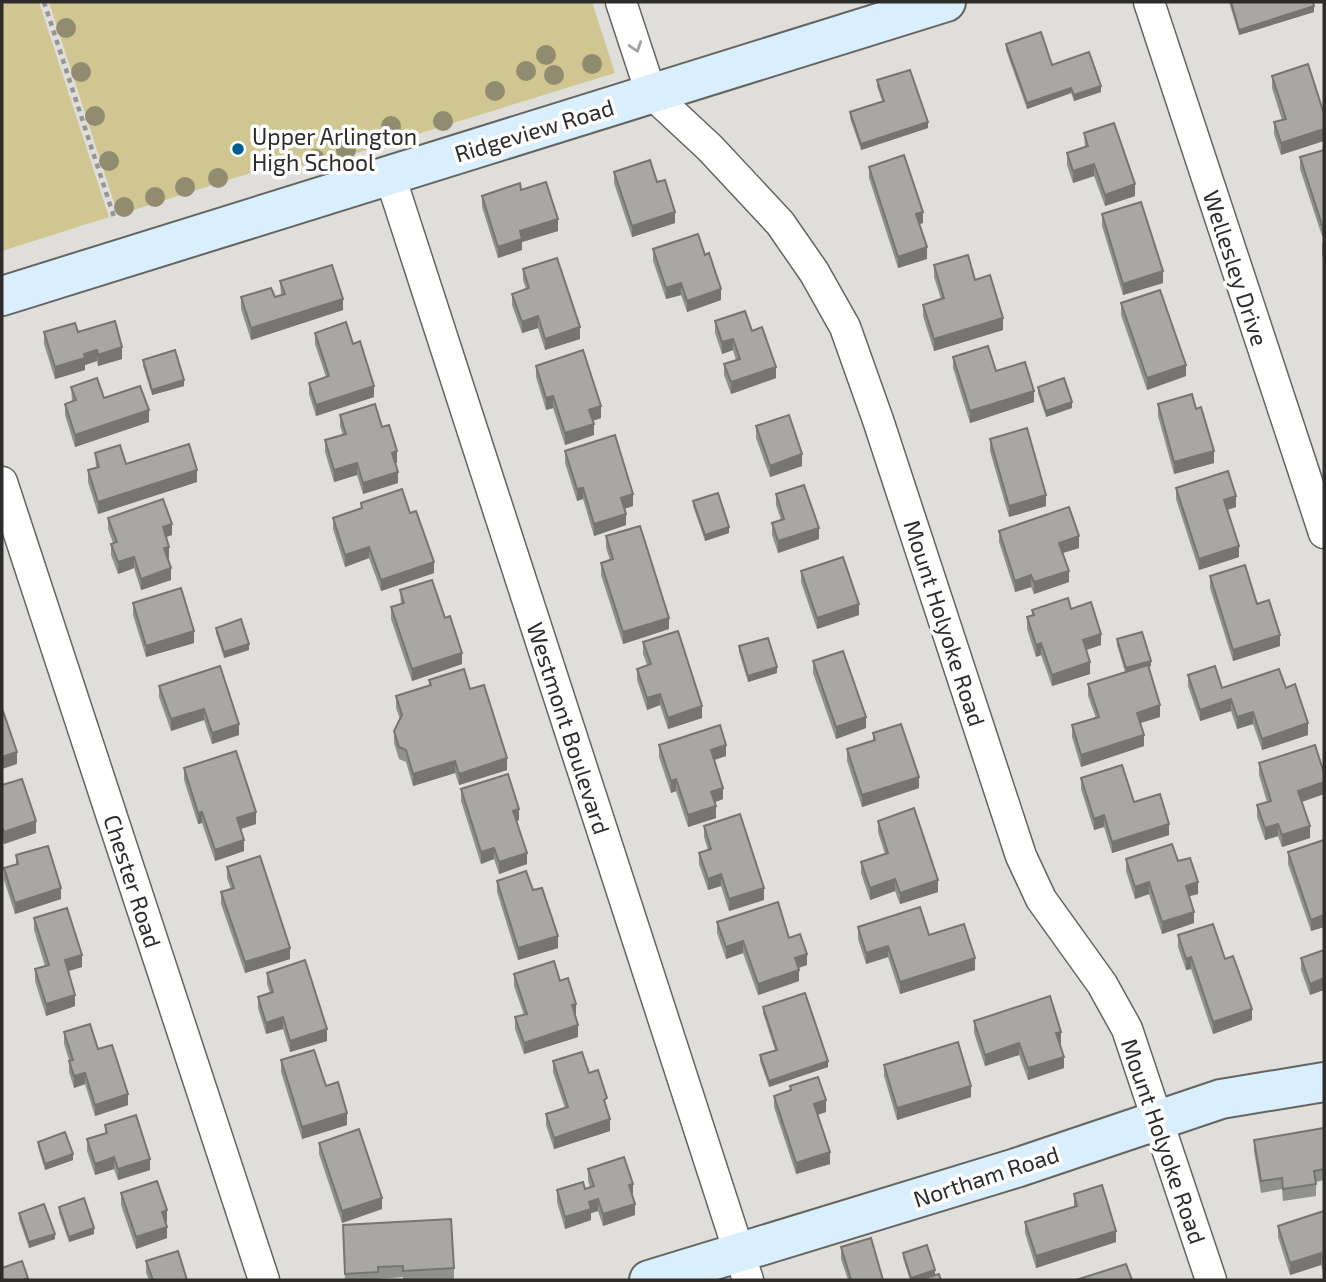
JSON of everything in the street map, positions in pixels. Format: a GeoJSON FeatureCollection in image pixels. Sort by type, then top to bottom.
{"type":"FeatureCollection","features":[{"type":"Feature","properties":{"kind":"street","name":"Mount Holyoke Road"},"geometry":{"type":"LineString","coordinates":[[621,2],[651,93],[709,148],[780,223],[814,272],[845,327],[1021,856],[1041,899],[1102,984],[1127,1029],[1211,1280]]}},
{"type":"Feature","properties":{"kind":"street","name":"Ridgeview Road"},"geometry":{"type":"LineString","coordinates":[[2,296],[946,2]]}},
{"type":"Feature","properties":{"kind":"street","name":"Wellesley Drive"},"geometry":{"type":"LineString","coordinates":[[1149,2],[1324,533]]}},
{"type":"Feature","properties":{"kind":"street","name":"Westmont Boulevard"},"geometry":{"type":"LineString","coordinates":[[390,176],[744,1266]]}},
{"type":"Feature","properties":{"kind":"street","name":"Chester Road"},"geometry":{"type":"LineString","coordinates":[[2,482],[264,1280]]}},
{"type":"Feature","properties":{"kind":"street","name":"Northam Road"},"geometry":{"type":"LineString","coordinates":[[649,1280],[744,1266],[1024,1165],[1221,1099],[1324,1082]]}},
{"type":"Feature","properties":{"kind":"path"},"geometry":{"type":"LineString","coordinates":[[44,2],[115,220]]}},
{"type":"Feature","properties":{"kind":"shaded area"},"geometry":{"type":"Polygon","coordinates":[[[2,2],[39,2],[109,217],[2,251],[2,2]]]}},
{"type":"Feature","properties":{"kind":"shaded area","name":"Upper Arlington High School"},"geometry":{"type":"Polygon","coordinates":[[[49,2],[592,2],[615,73],[311,167],[291,164],[269,167],[118,215],[49,2]]]}},
{"type":"Feature","properties":{"kind":"building"},"geometry":{"type":"Polygon","coordinates":[[[1231,2],[1313,2],[1314,6],[1239,30],[1231,2]]]}},
{"type":"Feature","properties":{"kind":"building"},"geometry":{"type":"Polygon","coordinates":[[[1041,32],[1052,65],[1089,52],[1101,86],[1074,95],[1071,88],[1027,103],[1006,44],[1041,32]]]}},
{"type":"Feature","properties":{"kind":"building"},"geometry":{"type":"Polygon","coordinates":[[[1308,64],[1324,114],[1324,129],[1281,143],[1274,122],[1286,119],[1272,76],[1308,64]]]}},
{"type":"Feature","properties":{"kind":"building"},"geometry":{"type":"Polygon","coordinates":[[[910,70],[928,122],[861,144],[850,112],[884,101],[877,80],[910,70]]]}},
{"type":"Feature","properties":{"kind":"building"},"geometry":{"type":"Polygon","coordinates":[[[1114,123],[1135,184],[1105,195],[1094,164],[1073,171],[1067,153],[1088,146],[1084,133],[1114,123]]]}},
{"type":"Feature","properties":{"kind":"building"},"geometry":{"type":"Polygon","coordinates":[[[1324,150],[1324,224],[1322,225],[1300,157],[1324,150]]]}},
{"type":"Feature","properties":{"kind":"building"},"geometry":{"type":"Polygon","coordinates":[[[904,155],[923,212],[916,214],[927,247],[898,257],[869,167],[904,155]]]}},
{"type":"Feature","properties":{"kind":"building"},"geometry":{"type":"Polygon","coordinates":[[[650,160],[657,182],[665,180],[675,212],[632,226],[614,172],[650,160]]]}},
{"type":"Feature","properties":{"kind":"building"},"geometry":{"type":"Polygon","coordinates":[[[546,182],[558,219],[520,231],[522,239],[498,247],[482,196],[520,183],[521,190],[546,182]]]}},
{"type":"Feature","properties":{"kind":"building"},"geometry":{"type":"Polygon","coordinates":[[[1141,202],[1163,271],[1123,284],[1102,214],[1141,202]]]}},
{"type":"Feature","properties":{"kind":"building"},"geometry":{"type":"Polygon","coordinates":[[[698,234],[705,255],[709,253],[721,289],[687,301],[681,283],[666,288],[653,249],[698,234]]]}},
{"type":"Feature","properties":{"kind":"building"},"geometry":{"type":"Polygon","coordinates":[[[968,255],[975,280],[990,275],[1003,318],[934,339],[923,305],[944,298],[934,265],[968,255]]]}},
{"type":"Feature","properties":{"kind":"building"},"geometry":{"type":"Polygon","coordinates":[[[557,258],[580,327],[545,339],[538,316],[522,322],[512,294],[529,288],[523,269],[557,258]]]}},
{"type":"Feature","properties":{"kind":"building"},"geometry":{"type":"Polygon","coordinates":[[[332,265],[343,299],[251,328],[241,297],[271,288],[275,297],[285,294],[280,281],[332,265]]]}},
{"type":"Feature","properties":{"kind":"building"},"geometry":{"type":"Polygon","coordinates":[[[1160,290],[1186,365],[1147,378],[1121,303],[1160,290]]]}},
{"type":"Feature","properties":{"kind":"building"},"geometry":{"type":"Polygon","coordinates":[[[745,311],[752,331],[762,327],[776,367],[731,382],[724,364],[740,359],[733,339],[722,342],[715,321],[745,311]]]}},
{"type":"Feature","properties":{"kind":"building"},"geometry":{"type":"Polygon","coordinates":[[[115,321],[122,347],[98,355],[97,350],[84,354],[85,358],[55,367],[44,332],[75,323],[78,332],[115,321]]]}},
{"type":"Feature","properties":{"kind":"building"},"geometry":{"type":"Polygon","coordinates":[[[346,322],[353,344],[360,341],[374,386],[316,405],[309,383],[329,376],[315,333],[346,322]]]}},
{"type":"Feature","properties":{"kind":"building"},"geometry":{"type":"Polygon","coordinates":[[[988,346],[996,371],[1025,362],[1034,391],[970,411],[953,357],[988,346]]]}},
{"type":"Feature","properties":{"kind":"building"},"geometry":{"type":"Polygon","coordinates":[[[175,350],[184,380],[152,390],[143,360],[175,350]]]}},
{"type":"Feature","properties":{"kind":"building"},"geometry":{"type":"Polygon","coordinates":[[[583,350],[601,406],[589,410],[594,424],[565,433],[553,396],[546,398],[536,366],[583,350]]]}},
{"type":"Feature","properties":{"kind":"building"},"geometry":{"type":"Polygon","coordinates":[[[97,378],[104,398],[140,386],[149,410],[75,435],[65,404],[76,400],[71,387],[97,378]]]}},
{"type":"Feature","properties":{"kind":"building"},"geometry":{"type":"Polygon","coordinates":[[[1064,378],[1072,402],[1046,411],[1038,387],[1064,378]]]}},
{"type":"Feature","properties":{"kind":"building"},"geometry":{"type":"Polygon","coordinates":[[[1192,394],[1196,409],[1201,407],[1214,451],[1174,462],[1158,404],[1192,394]]]}},
{"type":"Feature","properties":{"kind":"building"},"geometry":{"type":"Polygon","coordinates":[[[375,404],[382,427],[389,425],[397,451],[392,453],[398,472],[363,483],[357,463],[334,470],[325,440],[346,434],[340,415],[375,404]]]}},
{"type":"Feature","properties":{"kind":"building"},"geometry":{"type":"Polygon","coordinates":[[[789,415],[802,454],[770,466],[756,426],[789,415]]]}},
{"type":"Feature","properties":{"kind":"building"},"geometry":{"type":"Polygon","coordinates":[[[1027,428],[1046,495],[1009,506],[990,439],[1027,428]]]}},
{"type":"Feature","properties":{"kind":"building"},"geometry":{"type":"Polygon","coordinates":[[[615,435],[633,494],[621,498],[626,514],[594,524],[583,488],[577,489],[565,451],[615,435]]]}},
{"type":"Feature","properties":{"kind":"building"},"geometry":{"type":"Polygon","coordinates":[[[189,444],[197,470],[98,502],[88,470],[99,467],[95,453],[120,445],[126,464],[189,444]]]}},
{"type":"Feature","properties":{"kind":"building"},"geometry":{"type":"Polygon","coordinates":[[[1228,471],[1236,496],[1224,500],[1239,546],[1199,559],[1176,488],[1228,471]]]}},
{"type":"Feature","properties":{"kind":"building"},"geometry":{"type":"Polygon","coordinates":[[[804,485],[819,528],[778,541],[772,523],[784,519],[776,494],[804,485]]]}},
{"type":"Feature","properties":{"kind":"building"},"geometry":{"type":"Polygon","coordinates":[[[402,489],[410,513],[416,511],[434,562],[381,580],[369,547],[345,555],[333,518],[362,508],[361,503],[402,489]]]}},
{"type":"Feature","properties":{"kind":"building"},"geometry":{"type":"Polygon","coordinates":[[[718,493],[729,527],[705,535],[693,501],[718,493]]]}},
{"type":"Feature","properties":{"kind":"building"},"geometry":{"type":"Polygon","coordinates":[[[163,499],[172,524],[163,527],[169,547],[164,548],[171,568],[141,579],[134,557],[118,562],[111,544],[117,542],[108,518],[163,499]]]}},
{"type":"Feature","properties":{"kind":"building"},"geometry":{"type":"Polygon","coordinates":[[[1069,507],[1079,536],[1059,543],[1069,571],[1034,582],[1031,575],[1015,581],[999,531],[1069,507]]]}},
{"type":"Feature","properties":{"kind":"building"},"geometry":{"type":"Polygon","coordinates":[[[640,526],[669,618],[623,632],[601,563],[613,559],[606,536],[640,526]]]}},
{"type":"Feature","properties":{"kind":"building"},"geometry":{"type":"Polygon","coordinates":[[[843,557],[859,604],[817,618],[801,571],[843,557]]]}},
{"type":"Feature","properties":{"kind":"building"},"geometry":{"type":"Polygon","coordinates":[[[1245,565],[1257,604],[1269,600],[1280,635],[1233,650],[1210,576],[1245,565]]]}},
{"type":"Feature","properties":{"kind":"building"},"geometry":{"type":"Polygon","coordinates":[[[432,580],[445,618],[450,616],[462,653],[412,669],[391,607],[404,603],[400,590],[432,580]]]}},
{"type":"Feature","properties":{"kind":"building"},"geometry":{"type":"Polygon","coordinates":[[[181,588],[194,631],[146,646],[133,603],[181,588]]]}},
{"type":"Feature","properties":{"kind":"building"},"geometry":{"type":"Polygon","coordinates":[[[1068,598],[1071,609],[1091,602],[1101,634],[1083,640],[1090,662],[1052,675],[1041,643],[1036,645],[1027,617],[1034,615],[1032,610],[1068,598]]]}},
{"type":"Feature","properties":{"kind":"building"},"geometry":{"type":"Polygon","coordinates":[[[241,619],[249,644],[224,652],[216,628],[241,619]]]}},
{"type":"Feature","properties":{"kind":"building"},"geometry":{"type":"Polygon","coordinates":[[[678,631],[702,706],[668,718],[660,694],[647,698],[637,669],[651,664],[643,642],[678,631]]]}},
{"type":"Feature","properties":{"kind":"building"},"geometry":{"type":"Polygon","coordinates":[[[1142,632],[1151,661],[1126,668],[1117,639],[1142,632]]]}},
{"type":"Feature","properties":{"kind":"building"},"geometry":{"type":"Polygon","coordinates":[[[768,638],[777,667],[748,676],[739,646],[768,638]]]}},
{"type":"Feature","properties":{"kind":"building"},"geometry":{"type":"Polygon","coordinates":[[[843,651],[866,717],[836,727],[813,661],[843,651]]]}},
{"type":"Feature","properties":{"kind":"building"},"geometry":{"type":"Polygon","coordinates":[[[1148,665],[1160,705],[1137,713],[1144,735],[1081,755],[1072,725],[1099,717],[1088,684],[1148,665]]]}},
{"type":"Feature","properties":{"kind":"building"},"geometry":{"type":"Polygon","coordinates":[[[220,666],[239,724],[212,733],[204,709],[171,719],[159,686],[220,666]]]}},
{"type":"Feature","properties":{"kind":"building"},"geometry":{"type":"Polygon","coordinates":[[[1215,666],[1222,688],[1279,669],[1286,688],[1295,684],[1308,723],[1262,739],[1253,712],[1237,717],[1231,699],[1200,710],[1188,675],[1215,666]]]}},
{"type":"Feature","properties":{"kind":"building"},"geometry":{"type":"Polygon","coordinates":[[[464,669],[470,689],[484,685],[507,758],[459,774],[455,761],[413,774],[406,750],[399,747],[394,731],[402,715],[396,696],[431,685],[429,680],[464,669]]]}},
{"type":"Feature","properties":{"kind":"building"},"geometry":{"type":"Polygon","coordinates":[[[2,712],[17,752],[2,757],[2,712]]]}},
{"type":"Feature","properties":{"kind":"building"},"geometry":{"type":"Polygon","coordinates":[[[901,724],[919,777],[862,795],[847,749],[875,740],[873,733],[901,724]]]}},
{"type":"Feature","properties":{"kind":"building"},"geometry":{"type":"Polygon","coordinates":[[[720,725],[726,745],[711,750],[723,788],[711,792],[716,806],[688,815],[676,779],[671,781],[659,745],[720,725]]]}},
{"type":"Feature","properties":{"kind":"building"},"geometry":{"type":"Polygon","coordinates":[[[1315,745],[1324,773],[1324,782],[1298,791],[1310,826],[1282,835],[1278,824],[1265,828],[1257,805],[1271,801],[1259,763],[1315,745]]]}},
{"type":"Feature","properties":{"kind":"building"},"geometry":{"type":"Polygon","coordinates":[[[236,751],[256,812],[237,818],[244,840],[215,850],[202,812],[198,813],[184,768],[236,751]]]}},
{"type":"Feature","properties":{"kind":"building"},"geometry":{"type":"Polygon","coordinates":[[[1122,765],[1134,802],[1160,794],[1169,824],[1112,842],[1104,815],[1094,819],[1081,778],[1122,765]]]}},
{"type":"Feature","properties":{"kind":"building"},"geometry":{"type":"Polygon","coordinates":[[[508,774],[519,809],[513,811],[527,853],[499,862],[494,848],[481,852],[461,789],[508,774]]]}},
{"type":"Feature","properties":{"kind":"building"},"geometry":{"type":"Polygon","coordinates":[[[22,779],[36,821],[4,832],[2,785],[22,779]]]}},
{"type":"Feature","properties":{"kind":"building"},"geometry":{"type":"Polygon","coordinates":[[[914,808],[938,880],[900,893],[895,879],[870,888],[861,862],[888,853],[878,821],[914,808]]]}},
{"type":"Feature","properties":{"kind":"building"},"geometry":{"type":"Polygon","coordinates":[[[740,814],[764,888],[729,899],[721,874],[708,879],[699,853],[711,849],[704,826],[740,814]]]}},
{"type":"Feature","properties":{"kind":"building"},"geometry":{"type":"Polygon","coordinates":[[[1324,840],[1324,915],[1311,920],[1288,852],[1324,840]]]}},
{"type":"Feature","properties":{"kind":"building"},"geometry":{"type":"Polygon","coordinates":[[[1172,844],[1178,861],[1190,858],[1198,882],[1186,886],[1194,912],[1162,922],[1149,882],[1135,887],[1126,859],[1172,844]]]}},
{"type":"Feature","properties":{"kind":"building"},"geometry":{"type":"Polygon","coordinates":[[[48,846],[61,888],[15,903],[4,868],[18,864],[16,855],[48,846]]]}},
{"type":"Feature","properties":{"kind":"building"},"geometry":{"type":"Polygon","coordinates":[[[260,856],[290,948],[245,962],[221,892],[234,888],[227,867],[260,856]]]}},
{"type":"Feature","properties":{"kind":"building"},"geometry":{"type":"Polygon","coordinates":[[[526,871],[533,890],[542,888],[558,936],[518,948],[497,881],[526,871]]]}},
{"type":"Feature","properties":{"kind":"building"},"geometry":{"type":"Polygon","coordinates":[[[778,902],[789,938],[800,934],[807,954],[795,958],[799,970],[758,984],[743,941],[726,947],[717,922],[778,902]]]}},
{"type":"Feature","properties":{"kind":"building"},"geometry":{"type":"Polygon","coordinates":[[[920,907],[929,935],[964,924],[975,958],[900,982],[888,946],[866,953],[858,927],[920,907]]]}},
{"type":"Feature","properties":{"kind":"building"},"geometry":{"type":"Polygon","coordinates":[[[67,908],[82,955],[65,960],[75,995],[46,1004],[35,969],[49,965],[34,918],[67,908]]]}},
{"type":"Feature","properties":{"kind":"building"},"geometry":{"type":"Polygon","coordinates":[[[1213,924],[1225,959],[1233,956],[1252,1009],[1213,1022],[1191,957],[1186,959],[1178,935],[1213,924]]]}},
{"type":"Feature","properties":{"kind":"building"},"geometry":{"type":"Polygon","coordinates":[[[1324,950],[1324,978],[1310,984],[1301,958],[1324,950]]]}},
{"type":"Feature","properties":{"kind":"building"},"geometry":{"type":"Polygon","coordinates":[[[305,960],[327,1029],[290,1041],[283,1017],[266,1023],[258,997],[273,992],[267,973],[305,960]]]}},
{"type":"Feature","properties":{"kind":"building"},"geometry":{"type":"Polygon","coordinates":[[[554,961],[560,981],[568,978],[576,1004],[572,1005],[578,1025],[524,1043],[515,1017],[527,1014],[514,974],[554,961]]]}},
{"type":"Feature","properties":{"kind":"building"},"geometry":{"type":"Polygon","coordinates":[[[805,993],[828,1061],[769,1081],[760,1055],[777,1050],[763,1007],[805,993]]]}},
{"type":"Feature","properties":{"kind":"building"},"geometry":{"type":"Polygon","coordinates":[[[1050,996],[1061,1032],[1056,1033],[1064,1057],[1028,1068],[1019,1043],[985,1055],[974,1021],[1050,996]]]}},
{"type":"Feature","properties":{"kind":"building"},"geometry":{"type":"Polygon","coordinates":[[[90,1024],[98,1049],[112,1045],[128,1094],[95,1105],[85,1073],[74,1076],[69,1061],[73,1060],[64,1032],[90,1024]]]}},
{"type":"Feature","properties":{"kind":"building"},"geometry":{"type":"Polygon","coordinates":[[[958,1042],[971,1086],[897,1108],[884,1065],[958,1042]]]}},
{"type":"Feature","properties":{"kind":"building"},"geometry":{"type":"Polygon","coordinates":[[[314,1050],[326,1086],[338,1082],[347,1113],[302,1127],[281,1060],[314,1050]]]}},
{"type":"Feature","properties":{"kind":"building"},"geometry":{"type":"Polygon","coordinates":[[[582,1052],[589,1073],[598,1070],[610,1119],[554,1138],[546,1114],[568,1107],[553,1061],[582,1052]]]}},
{"type":"Feature","properties":{"kind":"building"},"geometry":{"type":"Polygon","coordinates":[[[818,1077],[826,1100],[814,1104],[830,1152],[796,1163],[774,1096],[791,1090],[790,1086],[818,1077]]]}},
{"type":"Feature","properties":{"kind":"building"},"geometry":{"type":"Polygon","coordinates":[[[136,1115],[150,1159],[118,1169],[114,1157],[95,1164],[87,1139],[107,1133],[105,1125],[136,1115]]]}},
{"type":"Feature","properties":{"kind":"building"},"geometry":{"type":"Polygon","coordinates":[[[1324,1128],[1324,1169],[1314,1171],[1316,1184],[1283,1189],[1282,1178],[1261,1181],[1254,1140],[1324,1128]]]}},
{"type":"Feature","properties":{"kind":"building"},"geometry":{"type":"Polygon","coordinates":[[[359,1129],[382,1198],[342,1211],[319,1143],[359,1129]]]}},
{"type":"Feature","properties":{"kind":"building"},"geometry":{"type":"Polygon","coordinates":[[[65,1132],[73,1154],[45,1164],[38,1142],[65,1132]]]}},
{"type":"Feature","properties":{"kind":"building"},"geometry":{"type":"Polygon","coordinates":[[[624,1157],[633,1184],[629,1185],[635,1204],[603,1214],[598,1199],[589,1202],[591,1209],[565,1217],[557,1190],[583,1182],[585,1189],[594,1186],[588,1169],[624,1157]]]}},
{"type":"Feature","properties":{"kind":"building"},"geometry":{"type":"Polygon","coordinates":[[[157,1181],[167,1210],[162,1212],[167,1227],[136,1237],[121,1193],[157,1181]]]}},
{"type":"Feature","properties":{"kind":"building"},"geometry":{"type":"Polygon","coordinates":[[[1102,1185],[1116,1231],[1036,1256],[1025,1222],[1077,1206],[1074,1194],[1102,1185]]]}},
{"type":"Feature","properties":{"kind":"building"},"geometry":{"type":"Polygon","coordinates":[[[84,1198],[94,1228],[69,1237],[59,1207],[84,1198]]]}},
{"type":"Feature","properties":{"kind":"building"},"geometry":{"type":"Polygon","coordinates":[[[44,1204],[55,1234],[29,1242],[19,1213],[44,1204]]]}},
{"type":"Feature","properties":{"kind":"building"},"geometry":{"type":"Polygon","coordinates":[[[1324,1211],[1324,1265],[1321,1253],[1290,1263],[1278,1226],[1324,1211]]]}},
{"type":"Feature","properties":{"kind":"building"},"geometry":{"type":"Polygon","coordinates":[[[451,1219],[454,1268],[403,1271],[403,1266],[378,1267],[378,1272],[345,1274],[343,1225],[451,1219]]]}},
{"type":"Feature","properties":{"kind":"building"},"geometry":{"type":"Polygon","coordinates":[[[871,1238],[883,1280],[851,1280],[841,1247],[871,1238]]]}},
{"type":"Feature","properties":{"kind":"building"},"geometry":{"type":"Polygon","coordinates":[[[927,1245],[935,1270],[911,1278],[903,1253],[927,1245]]]}},
{"type":"Feature","properties":{"kind":"building"},"geometry":{"type":"Polygon","coordinates":[[[178,1251],[187,1280],[153,1280],[146,1261],[178,1251]]]}},
{"type":"Feature","properties":{"kind":"building"},"geometry":{"type":"Polygon","coordinates":[[[22,1261],[28,1278],[2,1280],[2,1268],[22,1261]]]}},
{"type":"Feature","properties":{"kind":"building"},"geometry":{"type":"Polygon","coordinates":[[[1126,1264],[1132,1280],[1076,1280],[1126,1264]]]}},
{"type":"Feature","properties":{"kind":"building"},"geometry":{"type":"Polygon","coordinates":[[[939,1274],[941,1280],[919,1280],[939,1274]]]}},
{"type":"Feature","properties":{"kind":"place","name":"Upper Arlington High School"},"geometry":{"type":"Point","coordinates":[238,149]}}]}
